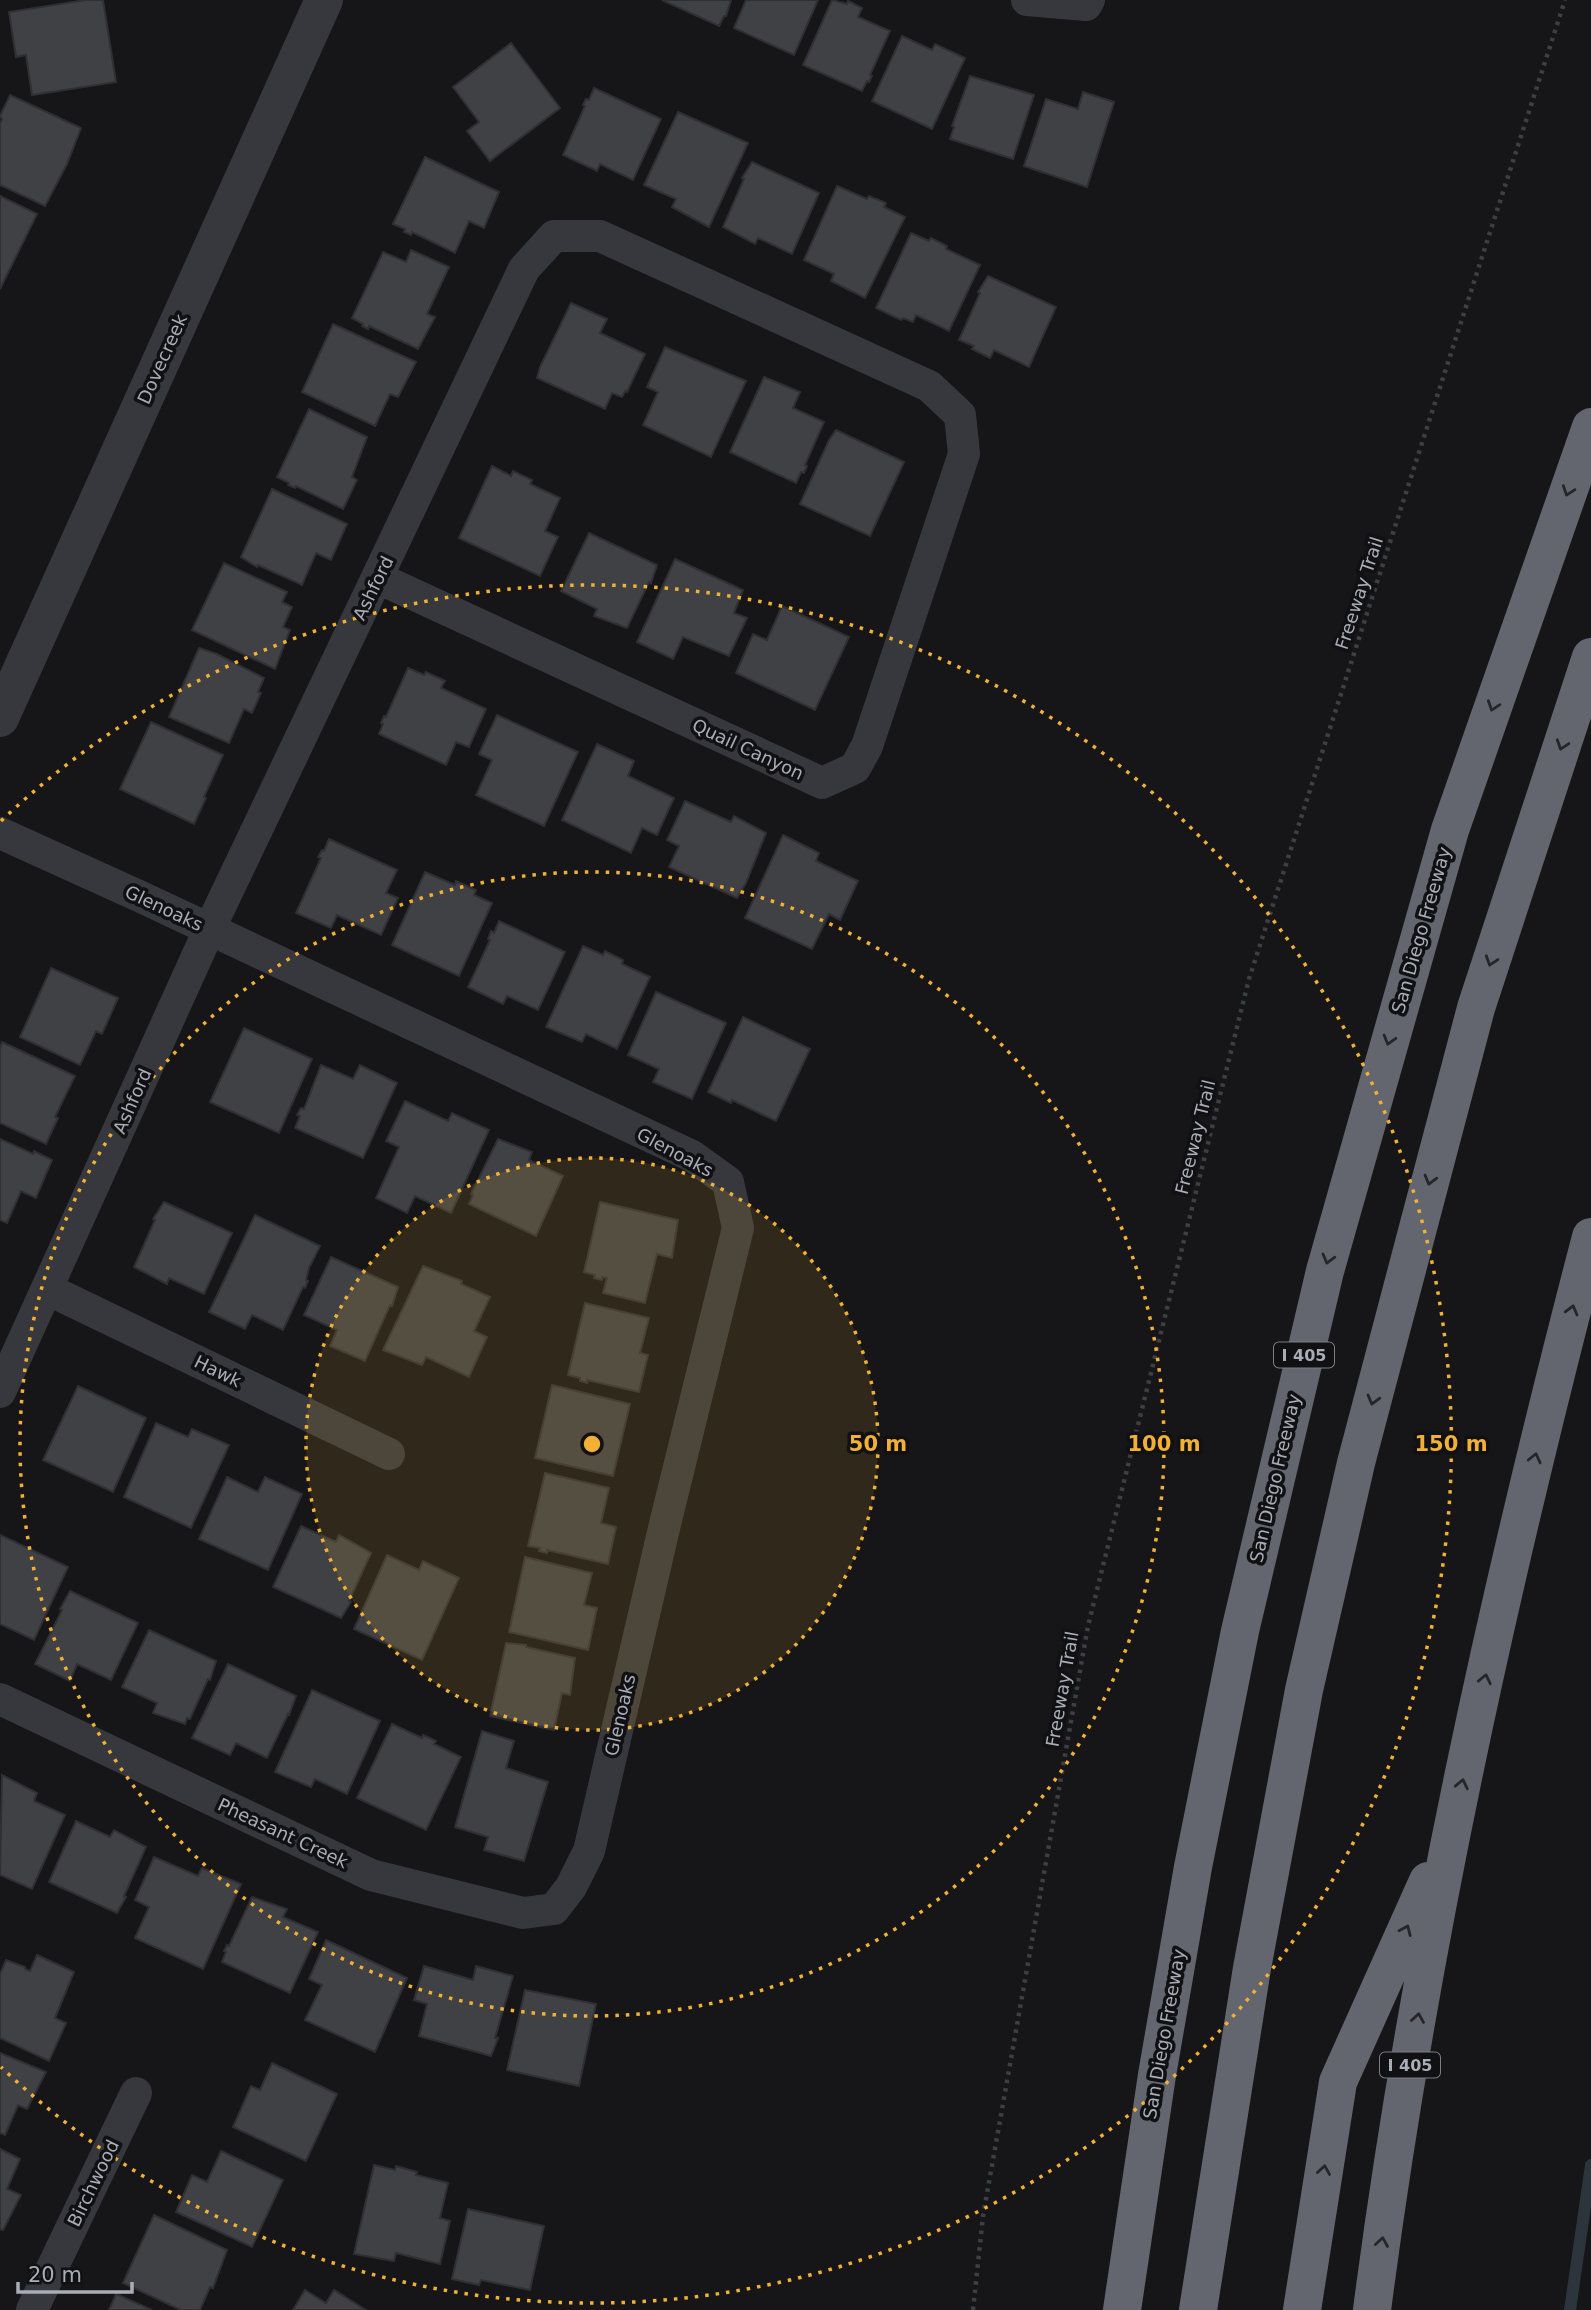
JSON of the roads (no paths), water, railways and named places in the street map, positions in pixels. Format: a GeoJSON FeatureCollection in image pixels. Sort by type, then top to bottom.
{"type":"FeatureCollection","features":[{"type":"Feature","properties":{"kind":"highway","name":"San Diego Freeway"},"geometry":{"type":"LineString","coordinates":[[1122,2310],[1157,2075],[1195,1854],[1240,1632],[1325,1270],[1450,830],[1591,427]]}},
{"type":"Feature","properties":{"kind":"highway"},"geometry":{"type":"LineString","coordinates":[[1198,2310],[1252,1968],[1304,1690],[1356,1463],[1476,1008],[1591,657]]}},
{"type":"Feature","properties":{"kind":"highway","name":"I 405"},"geometry":{"type":"LineString","coordinates":[[1373,2310],[1421,1995],[1454,1821],[1507,1576],[1591,1237]]}},
{"type":"Feature","properties":{"kind":"highway"},"geometry":{"type":"LineString","coordinates":[[1302,2310],[1338,2082],[1454,1821]]}},
{"type":"Feature","properties":{"kind":"street","name":"Dovecreek"},"geometry":{"type":"LineString","coordinates":[[0,718],[324,0]]}},
{"type":"Feature","properties":{"kind":"street"},"geometry":{"type":"LineString","coordinates":[[1027,0],[1086,5],[1089,0]]}},
{"type":"Feature","properties":{"kind":"street","name":"Ashford"},"geometry":{"type":"LineString","coordinates":[[0,1392],[209,930],[524,270],[554,236],[600,236],[929,386],[960,415],[964,454]]}},
{"type":"Feature","properties":{"kind":"street","name":"Quail Canyon"},"geometry":{"type":"LineString","coordinates":[[378,578],[822,783],[855,768],[867,746],[964,454]]}},
{"type":"Feature","properties":{"kind":"street","name":"Glenoaks"},"geometry":{"type":"LineString","coordinates":[[0,833],[692,1156],[728,1182],[738,1228],[665,1524],[589,1851],[571,1887]]}},
{"type":"Feature","properties":{"kind":"street","name":"Hawk"},"geometry":{"type":"LineString","coordinates":[[47,1289],[389,1454]]}},
{"type":"Feature","properties":{"kind":"street","name":"Pheasant Creek"},"geometry":{"type":"LineString","coordinates":[[0,1699],[371,1875],[523,1913],[554,1909],[571,1887]]}},
{"type":"Feature","properties":{"kind":"street","name":"Birchwood"},"geometry":{"type":"LineString","coordinates":[[32,2310],[136,2093]]}},
{"type":"Feature","properties":{"kind":"waterway"},"geometry":{"type":"LineString","coordinates":[[1570,2310],[1591,2165]]}}]}
